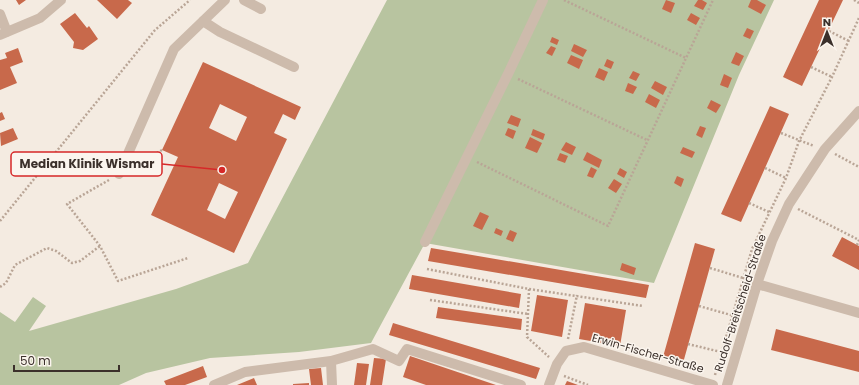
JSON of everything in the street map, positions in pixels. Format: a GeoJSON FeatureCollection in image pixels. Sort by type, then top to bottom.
{"type":"FeatureCollection","features":[{"type":"Feature","properties":{"kind":"street"},"geometry":{"type":"LineString","coordinates":[[0,14],[4,34],[40,18],[61,0]]}},
{"type":"Feature","properties":{"kind":"street"},"geometry":{"type":"LineString","coordinates":[[119,174],[174,49],[225,0]]}},
{"type":"Feature","properties":{"kind":"street"},"geometry":{"type":"LineString","coordinates":[[244,0],[261,9]]}},
{"type":"Feature","properties":{"kind":"street"},"geometry":{"type":"LineString","coordinates":[[425,242],[468,157],[542,0]]}},
{"type":"Feature","properties":{"kind":"street"},"geometry":{"type":"LineString","coordinates":[[203,21],[220,32],[294,67]]}},
{"type":"Feature","properties":{"kind":"street","name":"Rudolf-Breitscheid-Straße"},"geometry":{"type":"LineString","coordinates":[[727,385],[757,284],[772,241],[789,204],[825,149],[859,111]]}},
{"type":"Feature","properties":{"kind":"street"},"geometry":{"type":"LineString","coordinates":[[757,284],[859,313]]}},
{"type":"Feature","properties":{"kind":"street","name":"Erwin-Fischer-Straße"},"geometry":{"type":"LineString","coordinates":[[566,351],[584,347],[713,385]]}},
{"type":"Feature","properties":{"kind":"street"},"geometry":{"type":"LineString","coordinates":[[214,385],[245,372],[331,361],[373,349],[399,361],[407,348],[522,385]]}},
{"type":"Feature","properties":{"kind":"street"},"geometry":{"type":"LineString","coordinates":[[549,385],[556,368],[566,351]]}},
{"type":"Feature","properties":{"kind":"street"},"geometry":{"type":"LineString","coordinates":[[331,361],[332,385]]}},
{"type":"Feature","properties":{"kind":"path"},"geometry":{"type":"LineString","coordinates":[[0,221],[155,30],[190,0]]}},
{"type":"Feature","properties":{"kind":"path"},"geometry":{"type":"LineString","coordinates":[[564,0],[686,58]]}},
{"type":"Feature","properties":{"kind":"path"},"geometry":{"type":"LineString","coordinates":[[468,157],[608,226],[713,0]]}},
{"type":"Feature","properties":{"kind":"path"},"geometry":{"type":"LineString","coordinates":[[854,0],[859,3]]}},
{"type":"Feature","properties":{"kind":"path"},"geometry":{"type":"LineString","coordinates":[[828,31],[848,41]]}},
{"type":"Feature","properties":{"kind":"path"},"geometry":{"type":"LineString","coordinates":[[811,67],[832,77]]}},
{"type":"Feature","properties":{"kind":"path"},"geometry":{"type":"LineString","coordinates":[[508,74],[647,140]]}},
{"type":"Feature","properties":{"kind":"path"},"geometry":{"type":"LineString","coordinates":[[781,133],[799,141]]}},
{"type":"Feature","properties":{"kind":"path"},"geometry":{"type":"LineString","coordinates":[[825,149],[859,167]]}},
{"type":"Feature","properties":{"kind":"path"},"geometry":{"type":"LineString","coordinates":[[162,150],[67,204],[100,246],[118,281],[188,258]]}},
{"type":"Feature","properties":{"kind":"path"},"geometry":{"type":"LineString","coordinates":[[765,168],[786,178]]}},
{"type":"Feature","properties":{"kind":"path"},"geometry":{"type":"LineString","coordinates":[[749,203],[769,212]]}},
{"type":"Feature","properties":{"kind":"path"},"geometry":{"type":"LineString","coordinates":[[789,204],[859,240],[856,245]]}},
{"type":"Feature","properties":{"kind":"path"},"geometry":{"type":"LineString","coordinates":[[0,286],[6,283],[15,265],[47,248],[56,251],[72,264],[80,261],[100,246]]}},
{"type":"Feature","properties":{"kind":"path"},"geometry":{"type":"LineString","coordinates":[[710,268],[743,278]]}},
{"type":"Feature","properties":{"kind":"path"},"geometry":{"type":"LineString","coordinates":[[427,269],[530,289],[643,306]]}},
{"type":"Feature","properties":{"kind":"path"},"geometry":{"type":"LineString","coordinates":[[530,289],[527,337],[556,368],[582,384],[588,385]]}},
{"type":"Feature","properties":{"kind":"path"},"geometry":{"type":"LineString","coordinates":[[566,351],[577,295]]}},
{"type":"Feature","properties":{"kind":"path"},"geometry":{"type":"LineString","coordinates":[[430,300],[528,314]]}},
{"type":"Feature","properties":{"kind":"path"},"geometry":{"type":"LineString","coordinates":[[699,306],[732,315]]}},
{"type":"Feature","properties":{"kind":"path"},"geometry":{"type":"LineString","coordinates":[[688,344],[721,352]]}},
{"type":"Feature","properties":{"kind":"green space"},"geometry":{"type":"Polygon","coordinates":[[[387,0],[774,0],[739,75],[654,283],[425,243],[371,343],[299,352],[210,358],[146,373],[119,385],[0,385],[0,312],[15,322],[33,297],[46,306],[29,331],[176,289],[248,263],[387,0]]]}},
{"type":"Feature","properties":{"kind":"building"},"geometry":{"type":"Polygon","coordinates":[[[16,0],[26,0],[19,5],[16,0]]]}},
{"type":"Feature","properties":{"kind":"building"},"geometry":{"type":"Polygon","coordinates":[[[97,0],[128,0],[132,3],[117,19],[97,0]]]}},
{"type":"Feature","properties":{"kind":"building"},"geometry":{"type":"Polygon","coordinates":[[[666,0],[675,3],[671,13],[662,9],[666,0]]]}},
{"type":"Feature","properties":{"kind":"building"},"geometry":{"type":"Polygon","coordinates":[[[698,0],[702,0],[707,3],[703,10],[694,6],[698,0]]]}},
{"type":"Feature","properties":{"kind":"building"},"geometry":{"type":"Polygon","coordinates":[[[751,0],[757,0],[766,5],[761,14],[748,7],[751,0]]]}},
{"type":"Feature","properties":{"kind":"building"},"geometry":{"type":"Polygon","coordinates":[[[819,0],[843,0],[802,86],[783,77],[819,0]]]}},
{"type":"Feature","properties":{"kind":"building"},"geometry":{"type":"Polygon","coordinates":[[[75,13],[87,28],[89,26],[98,39],[83,50],[73,48],[74,42],[60,24],[75,13]]]}},
{"type":"Feature","properties":{"kind":"building"},"geometry":{"type":"Polygon","coordinates":[[[691,13],[700,18],[696,25],[687,20],[691,13]]]}},
{"type":"Feature","properties":{"kind":"building"},"geometry":{"type":"Polygon","coordinates":[[[747,28],[754,31],[750,39],[743,36],[747,28]]]}},
{"type":"Feature","properties":{"kind":"building"},"geometry":{"type":"Polygon","coordinates":[[[552,37],[559,40],[557,45],[550,42],[552,37]]]}},
{"type":"Feature","properties":{"kind":"building"},"geometry":{"type":"Polygon","coordinates":[[[574,44],[587,50],[583,57],[571,51],[574,44]]]}},
{"type":"Feature","properties":{"kind":"building"},"geometry":{"type":"Polygon","coordinates":[[[551,46],[556,48],[552,56],[546,53],[551,46]]]}},
{"type":"Feature","properties":{"kind":"building"},"geometry":{"type":"Polygon","coordinates":[[[18,48],[23,62],[10,67],[17,83],[0,90],[0,60],[7,58],[5,53],[18,48]]]}},
{"type":"Feature","properties":{"kind":"building"},"geometry":{"type":"Polygon","coordinates":[[[736,52],[744,56],[739,66],[731,63],[736,52]]]}},
{"type":"Feature","properties":{"kind":"building"},"geometry":{"type":"Polygon","coordinates":[[[571,55],[583,60],[579,69],[567,63],[571,55]]]}},
{"type":"Feature","properties":{"kind":"building"},"geometry":{"type":"Polygon","coordinates":[[[607,59],[614,62],[611,69],[604,66],[607,59]]]}},
{"type":"Feature","properties":{"kind":"building"},"geometry":{"type":"Polygon","coordinates":[[[203,62],[301,107],[295,120],[283,114],[274,133],[287,139],[234,253],[151,215],[178,157],[162,150],[203,62]],[[220,104],[209,128],[236,141],[247,117],[220,104]],[[219,183],[207,210],[225,219],[238,192],[219,183]]]}},
{"type":"Feature","properties":{"kind":"building"},"geometry":{"type":"Polygon","coordinates":[[[599,68],[608,72],[604,81],[595,77],[599,68]]]}},
{"type":"Feature","properties":{"kind":"building"},"geometry":{"type":"Polygon","coordinates":[[[633,71],[640,74],[636,81],[629,78],[633,71]]]}},
{"type":"Feature","properties":{"kind":"building"},"geometry":{"type":"Polygon","coordinates":[[[724,74],[732,78],[728,88],[720,85],[724,74]]]}},
{"type":"Feature","properties":{"kind":"building"},"geometry":{"type":"Polygon","coordinates":[[[655,81],[667,87],[663,95],[651,88],[655,81]]]}},
{"type":"Feature","properties":{"kind":"building"},"geometry":{"type":"Polygon","coordinates":[[[628,83],[637,87],[633,94],[625,91],[628,83]]]}},
{"type":"Feature","properties":{"kind":"building"},"geometry":{"type":"Polygon","coordinates":[[[649,94],[660,100],[656,108],[645,102],[649,94]]]}},
{"type":"Feature","properties":{"kind":"building"},"geometry":{"type":"Polygon","coordinates":[[[711,100],[721,105],[716,113],[707,108],[711,100]]]}},
{"type":"Feature","properties":{"kind":"building"},"geometry":{"type":"Polygon","coordinates":[[[770,106],[789,114],[741,222],[721,214],[770,106]]]}},
{"type":"Feature","properties":{"kind":"building"},"geometry":{"type":"Polygon","coordinates":[[[2,112],[5,119],[0,121],[0,113],[2,112]]]}},
{"type":"Feature","properties":{"kind":"building"},"geometry":{"type":"Polygon","coordinates":[[[511,115],[521,119],[518,127],[507,123],[511,115]]]}},
{"type":"Feature","properties":{"kind":"building"},"geometry":{"type":"Polygon","coordinates":[[[700,126],[706,128],[702,138],[696,135],[700,126]]]}},
{"type":"Feature","properties":{"kind":"building"},"geometry":{"type":"Polygon","coordinates":[[[13,128],[18,139],[1,146],[0,133],[13,128]]]}},
{"type":"Feature","properties":{"kind":"building"},"geometry":{"type":"Polygon","coordinates":[[[508,128],[516,131],[513,139],[505,135],[508,128]]]}},
{"type":"Feature","properties":{"kind":"building"},"geometry":{"type":"Polygon","coordinates":[[[533,129],[545,134],[543,140],[531,135],[533,129]]]}},
{"type":"Feature","properties":{"kind":"building"},"geometry":{"type":"Polygon","coordinates":[[[530,137],[542,143],[537,153],[525,148],[530,137]]]}},
{"type":"Feature","properties":{"kind":"building"},"geometry":{"type":"Polygon","coordinates":[[[566,142],[576,147],[572,155],[561,150],[566,142]]]}},
{"type":"Feature","properties":{"kind":"building"},"geometry":{"type":"Polygon","coordinates":[[[683,147],[695,152],[692,158],[680,153],[683,147]]]}},
{"type":"Feature","properties":{"kind":"building"},"geometry":{"type":"Polygon","coordinates":[[[587,152],[602,160],[599,168],[583,160],[587,152]]]}},
{"type":"Feature","properties":{"kind":"building"},"geometry":{"type":"Polygon","coordinates":[[[560,153],[568,156],[565,163],[557,160],[560,153]]]}},
{"type":"Feature","properties":{"kind":"building"},"geometry":{"type":"Polygon","coordinates":[[[591,167],[597,170],[593,178],[587,176],[591,167]]]}},
{"type":"Feature","properties":{"kind":"building"},"geometry":{"type":"Polygon","coordinates":[[[620,168],[627,172],[624,178],[617,174],[620,168]]]}},
{"type":"Feature","properties":{"kind":"building"},"geometry":{"type":"Polygon","coordinates":[[[677,176],[684,179],[681,187],[674,183],[677,176]]]}},
{"type":"Feature","properties":{"kind":"building"},"geometry":{"type":"Polygon","coordinates":[[[614,179],[622,184],[616,193],[608,188],[614,179]]]}},
{"type":"Feature","properties":{"kind":"building"},"geometry":{"type":"Polygon","coordinates":[[[480,212],[489,216],[482,230],[473,226],[480,212]]]}},
{"type":"Feature","properties":{"kind":"building"},"geometry":{"type":"Polygon","coordinates":[[[496,228],[503,231],[501,236],[494,233],[496,228]]]}},
{"type":"Feature","properties":{"kind":"building"},"geometry":{"type":"Polygon","coordinates":[[[510,230],[517,233],[513,242],[506,239],[510,230]]]}},
{"type":"Feature","properties":{"kind":"building"},"geometry":{"type":"Polygon","coordinates":[[[842,237],[859,246],[859,270],[832,256],[842,237]]]}},
{"type":"Feature","properties":{"kind":"building"},"geometry":{"type":"Polygon","coordinates":[[[695,243],[715,249],[683,363],[663,357],[695,243]]]}},
{"type":"Feature","properties":{"kind":"building"},"geometry":{"type":"Polygon","coordinates":[[[431,248],[649,285],[646,298],[428,261],[431,248]]]}},
{"type":"Feature","properties":{"kind":"building"},"geometry":{"type":"Polygon","coordinates":[[[622,263],[636,268],[634,275],[620,270],[622,263]]]}},
{"type":"Feature","properties":{"kind":"building"},"geometry":{"type":"Polygon","coordinates":[[[412,275],[521,294],[519,308],[409,289],[412,275]]]}},
{"type":"Feature","properties":{"kind":"building"},"geometry":{"type":"Polygon","coordinates":[[[537,295],[568,300],[562,337],[531,331],[537,295]]]}},
{"type":"Feature","properties":{"kind":"building"},"geometry":{"type":"Polygon","coordinates":[[[585,303],[626,310],[620,346],[579,339],[585,303]]]}},
{"type":"Feature","properties":{"kind":"building"},"geometry":{"type":"Polygon","coordinates":[[[438,307],[522,319],[521,330],[436,318],[438,307]]]}},
{"type":"Feature","properties":{"kind":"building"},"geometry":{"type":"Polygon","coordinates":[[[393,323],[540,368],[536,379],[389,335],[393,323]]]}},
{"type":"Feature","properties":{"kind":"building"},"geometry":{"type":"Polygon","coordinates":[[[776,329],[859,351],[859,372],[771,350],[776,329]]]}},
{"type":"Feature","properties":{"kind":"building"},"geometry":{"type":"Polygon","coordinates":[[[410,356],[496,385],[426,385],[403,377],[410,356]]]}},
{"type":"Feature","properties":{"kind":"building"},"geometry":{"type":"Polygon","coordinates":[[[374,358],[386,359],[382,385],[370,385],[374,358]]]}},
{"type":"Feature","properties":{"kind":"building"},"geometry":{"type":"Polygon","coordinates":[[[357,363],[369,364],[366,385],[354,385],[357,363]]]}},
{"type":"Feature","properties":{"kind":"building"},"geometry":{"type":"Polygon","coordinates":[[[203,366],[207,377],[185,385],[166,385],[164,381],[203,366]]]}},
{"type":"Feature","properties":{"kind":"building"},"geometry":{"type":"Polygon","coordinates":[[[321,368],[323,385],[311,385],[309,369],[321,368]]]}},
{"type":"Feature","properties":{"kind":"building"},"geometry":{"type":"Polygon","coordinates":[[[254,378],[257,385],[237,385],[254,378]]]}},
{"type":"Feature","properties":{"kind":"building"},"geometry":{"type":"Polygon","coordinates":[[[567,381],[578,385],[565,385],[567,381]]]}},
{"type":"Feature","properties":{"kind":"building"},"geometry":{"type":"Polygon","coordinates":[[[309,383],[309,385],[293,385],[293,384],[309,383]]]}},
{"type":"Feature","properties":{"kind":"place","name":"Median Klinik Wismar"},"geometry":{"type":"Point","coordinates":[222,170]}}]}
